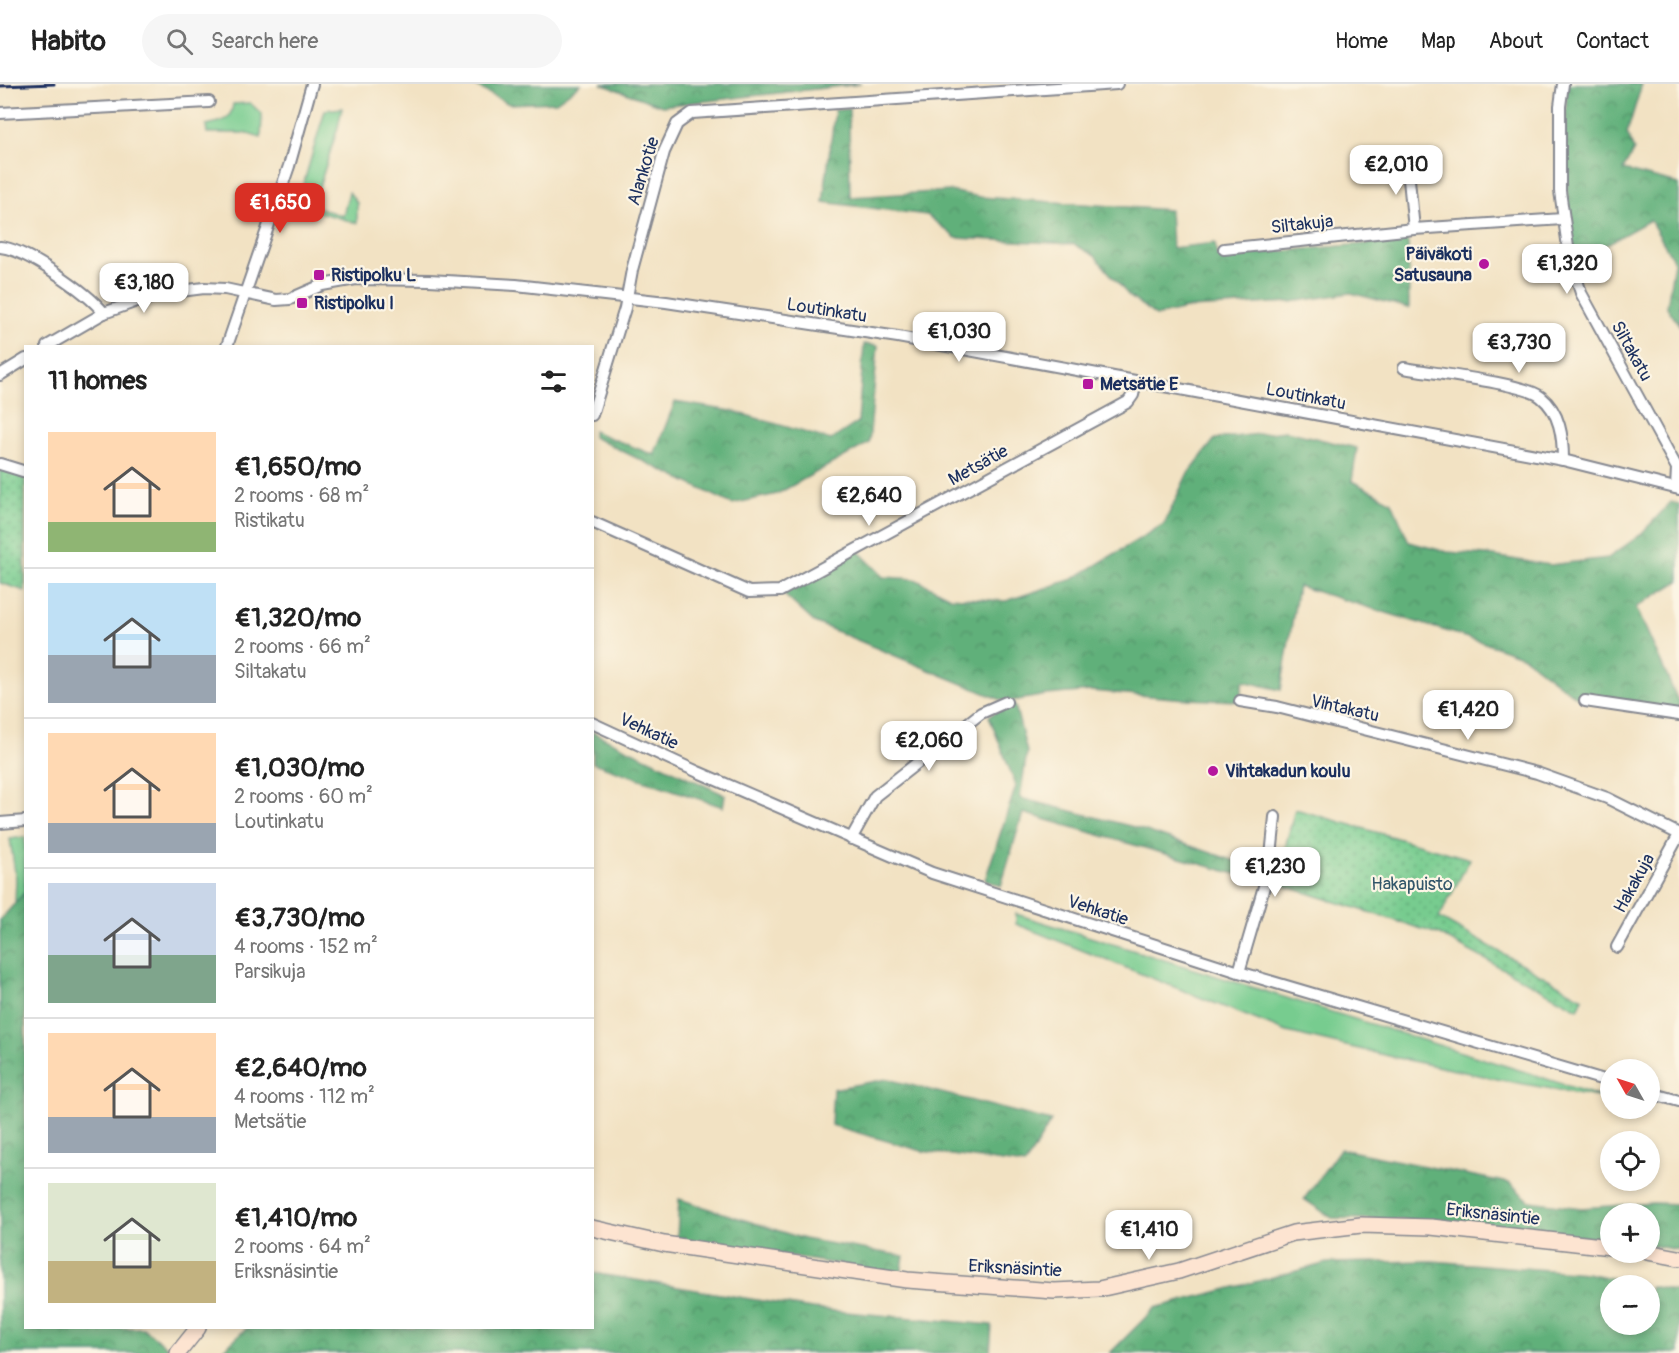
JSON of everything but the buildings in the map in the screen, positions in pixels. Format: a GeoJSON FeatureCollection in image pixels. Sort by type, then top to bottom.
{"type":"FeatureCollection","features":[{"type":"Feature","properties":{"kind":"street"},"geometry":{"type":"LineString","coordinates":[[229,345],[244,292],[289,166],[312,84]]}},
{"type":"Feature","properties":{"kind":"street","name":"Alankotie"},"geometry":{"type":"LineString","coordinates":[[594,408],[627,297],[632,270],[664,152],[677,124],[692,113],[1117,84]]}},
{"type":"Feature","properties":{"kind":"street","name":"Siltakatu"},"geometry":{"type":"LineString","coordinates":[[1563,84],[1560,106],[1560,192],[1569,254],[1581,293],[1677,468],[1677,488]]}},
{"type":"Feature","properties":{"kind":"street"},"geometry":{"type":"LineString","coordinates":[[0,113],[209,102]]}},
{"type":"Feature","properties":{"kind":"street"},"geometry":{"type":"LineString","coordinates":[[1407,160],[1414,230]]}},
{"type":"Feature","properties":{"kind":"street","name":"Siltakuja"},"geometry":{"type":"LineString","coordinates":[[1224,249],[1414,230],[1563,219]]}},
{"type":"Feature","properties":{"kind":"street"},"geometry":{"type":"LineString","coordinates":[[0,247],[8,248],[32,260],[86,294],[104,313]]}},
{"type":"Feature","properties":{"kind":"street","name":"Loutinkatu"},"geometry":{"type":"LineString","coordinates":[[49,345],[104,313],[137,301],[173,292],[204,288],[244,292],[276,300],[290,299],[322,285],[367,279],[504,284],[627,297],[898,338],[1563,460],[1677,488]]}},
{"type":"Feature","properties":{"kind":"street"},"geometry":{"type":"LineString","coordinates":[[0,375],[24,360]]}},
{"type":"Feature","properties":{"kind":"street"},"geometry":{"type":"LineString","coordinates":[[1404,368],[1503,384],[1530,391],[1541,397],[1555,414],[1563,436],[1563,460]]}},
{"type":"Feature","properties":{"kind":"street","name":"Metsätie"},"geometry":{"type":"LineString","coordinates":[[594,523],[748,592],[780,591],[1128,402],[1133,395],[1136,381]]}},
{"type":"Feature","properties":{"kind":"street"},"geometry":{"type":"LineString","coordinates":[[0,464],[24,471]]}},
{"type":"Feature","properties":{"kind":"street","name":"Vihtakatu"},"geometry":{"type":"LineString","coordinates":[[1240,700],[1537,772],[1608,798],[1679,835]]}},
{"type":"Feature","properties":{"kind":"street"},"geometry":{"type":"LineString","coordinates":[[1585,701],[1679,716]]}},
{"type":"Feature","properties":{"kind":"street"},"geometry":{"type":"LineString","coordinates":[[851,839],[874,796],[981,713],[1006,702]]}},
{"type":"Feature","properties":{"kind":"street","name":"Vehkatie"},"geometry":{"type":"LineString","coordinates":[[594,724],[932,873],[1239,972],[1600,1079]]}},
{"type":"Feature","properties":{"kind":"street"},"geometry":{"type":"LineString","coordinates":[[1239,972],[1270,866],[1275,817]]}},
{"type":"Feature","properties":{"kind":"street"},"geometry":{"type":"LineString","coordinates":[[0,823],[24,821]]}},
{"type":"Feature","properties":{"kind":"street","name":"Hakakuja"},"geometry":{"type":"LineString","coordinates":[[1617,946],[1679,835]]}},
{"type":"Feature","properties":{"kind":"street"},"geometry":{"type":"LineString","coordinates":[[1660,1096],[1679,1101]]}},
{"type":"Feature","properties":{"kind":"street","name":"Eriksnäsintie"},"geometry":{"type":"LineString","coordinates":[[594,1228],[664,1244],[907,1280],[1054,1292],[1099,1289],[1179,1271],[1293,1233],[1361,1225],[1431,1227],[1600,1246]]}},
{"type":"Feature","properties":{"kind":"street"},"geometry":{"type":"LineString","coordinates":[[1660,1254],[1679,1258]]}},
{"type":"Feature","properties":{"kind":"street"},"geometry":{"type":"LineString","coordinates":[[178,1353],[197,1329]]}},
{"type":"Feature","properties":{"kind":"green space"},"geometry":{"type":"Polygon","coordinates":[[[471,84],[581,84],[556,102],[509,104],[471,84]]]}},
{"type":"Feature","properties":{"kind":"green space"},"geometry":{"type":"Polygon","coordinates":[[[601,84],[861,84],[662,106],[601,84]]]}},
{"type":"Feature","properties":{"kind":"green space"},"geometry":{"type":"Polygon","coordinates":[[[1567,84],[1642,84],[1627,133],[1634,150],[1623,170],[1679,184],[1679,325],[1667,307],[1674,261],[1650,220],[1576,261],[1568,216],[1565,131],[1567,84]]]}},
{"type":"Feature","properties":{"kind":"green space"},"geometry":{"type":"Polygon","coordinates":[[[250,103],[262,114],[261,138],[245,133],[207,133],[206,125],[228,118],[233,104],[250,103]]]}},
{"type":"Feature","properties":{"kind":"green space"},"geometry":{"type":"Polygon","coordinates":[[[342,108],[313,206],[343,216],[349,192],[357,203],[357,223],[297,206],[325,110],[342,108]]]}},
{"type":"Feature","properties":{"kind":"green space"},"geometry":{"type":"Polygon","coordinates":[[[849,109],[850,197],[950,191],[980,197],[1170,210],[1172,248],[1215,243],[1217,257],[1408,240],[1409,308],[1351,293],[1291,302],[1190,308],[1156,316],[1129,296],[1095,256],[1074,244],[956,238],[927,215],[823,202],[835,110],[849,109]]]}},
{"type":"Feature","properties":{"kind":"green space"},"geometry":{"type":"Polygon","coordinates":[[[864,344],[878,346],[869,443],[777,494],[732,504],[594,437],[594,431],[654,455],[675,402],[732,411],[831,440],[858,422],[864,344]]]}},
{"type":"Feature","properties":{"kind":"green space"},"geometry":{"type":"Polygon","coordinates":[[[1286,431],[1357,448],[1352,481],[1392,502],[1409,542],[1447,552],[1486,555],[1550,565],[1608,558],[1640,535],[1671,502],[1679,504],[1679,581],[1636,607],[1679,703],[1679,710],[1575,696],[1524,657],[1298,586],[1281,690],[1243,681],[1240,701],[1091,691],[1006,702],[814,622],[780,591],[857,550],[884,577],[915,579],[950,597],[1006,601],[1073,579],[1164,524],[1187,475],[1215,439],[1286,431]]]}},
{"type":"Feature","properties":{"kind":"green space"},"geometry":{"type":"Polygon","coordinates":[[[0,468],[24,477],[24,591],[0,583],[0,468]]]}},
{"type":"Feature","properties":{"kind":"green space"},"geometry":{"type":"Polygon","coordinates":[[[1015,705],[1027,752],[1020,798],[1134,827],[1262,870],[1260,881],[1023,813],[1001,886],[985,880],[1016,786],[989,716],[1007,706],[1015,705]]]}},
{"type":"Feature","properties":{"kind":"green space"},"geometry":{"type":"Polygon","coordinates":[[[594,733],[725,795],[723,807],[594,763],[594,733]]]}},
{"type":"Feature","properties":{"kind":"green space","name":"Hakapuisto"},"geometry":{"type":"Polygon","coordinates":[[[1295,809],[1470,859],[1439,918],[1583,998],[1578,1009],[1438,934],[1276,883],[1295,809]]]}},
{"type":"Feature","properties":{"kind":"green space"},"geometry":{"type":"Polygon","coordinates":[[[24,837],[24,893],[15,904],[16,879],[10,839],[24,837]]]}},
{"type":"Feature","properties":{"kind":"green space"},"geometry":{"type":"Polygon","coordinates":[[[24,893],[24,1329],[144,1329],[169,1348],[165,1353],[0,1353],[0,920],[24,893]]]}},
{"type":"Feature","properties":{"kind":"green space"},"geometry":{"type":"Polygon","coordinates":[[[1016,914],[1532,1074],[1600,1097],[1507,1081],[1287,1032],[1016,924],[1016,914]]]}},
{"type":"Feature","properties":{"kind":"green space"},"geometry":{"type":"Polygon","coordinates":[[[887,1079],[1051,1121],[1025,1165],[922,1151],[831,1125],[833,1089],[887,1079]]]}},
{"type":"Feature","properties":{"kind":"green space"},"geometry":{"type":"Polygon","coordinates":[[[1340,1149],[1509,1183],[1530,1201],[1581,1208],[1600,1207],[1600,1239],[1430,1221],[1332,1218],[1304,1199],[1340,1149]]]}},
{"type":"Feature","properties":{"kind":"green space"},"geometry":{"type":"Polygon","coordinates":[[[679,1199],[804,1239],[904,1256],[901,1274],[677,1239],[679,1199]]]}},
{"type":"Feature","properties":{"kind":"green space"},"geometry":{"type":"Polygon","coordinates":[[[1660,1203],[1679,1204],[1679,1250],[1660,1247],[1660,1203]]]}},
{"type":"Feature","properties":{"kind":"green space"},"geometry":{"type":"Polygon","coordinates":[[[1432,1261],[1600,1276],[1600,1335],[1660,1335],[1660,1288],[1679,1292],[1679,1353],[1110,1353],[1155,1308],[1327,1263],[1432,1261]]]}},
{"type":"Feature","properties":{"kind":"green space"},"geometry":{"type":"Polygon","coordinates":[[[594,1273],[812,1309],[992,1325],[990,1353],[219,1353],[246,1329],[594,1329],[594,1273]]]}},
{"type":"Feature","properties":{"kind":"railway"},"geometry":{"type":"LineString","coordinates":[[0,86],[54,84]]}},
{"type":"Feature","properties":{"kind":"place","name":"Päiväkoti Satusauna"},"geometry":{"type":"Point","coordinates":[1484,264]}},
{"type":"Feature","properties":{"kind":"place","name":"Ristipolku L"},"geometry":{"type":"Point","coordinates":[319,275]}},
{"type":"Feature","properties":{"kind":"place","name":"Ristipolku I"},"geometry":{"type":"Point","coordinates":[302,303]}},
{"type":"Feature","properties":{"kind":"place","name":"Metsätie E"},"geometry":{"type":"Point","coordinates":[1088,384]}},
{"type":"Feature","properties":{"kind":"place","name":"Vihtakadun koulu"},"geometry":{"type":"Point","coordinates":[1213,771]}}]}
